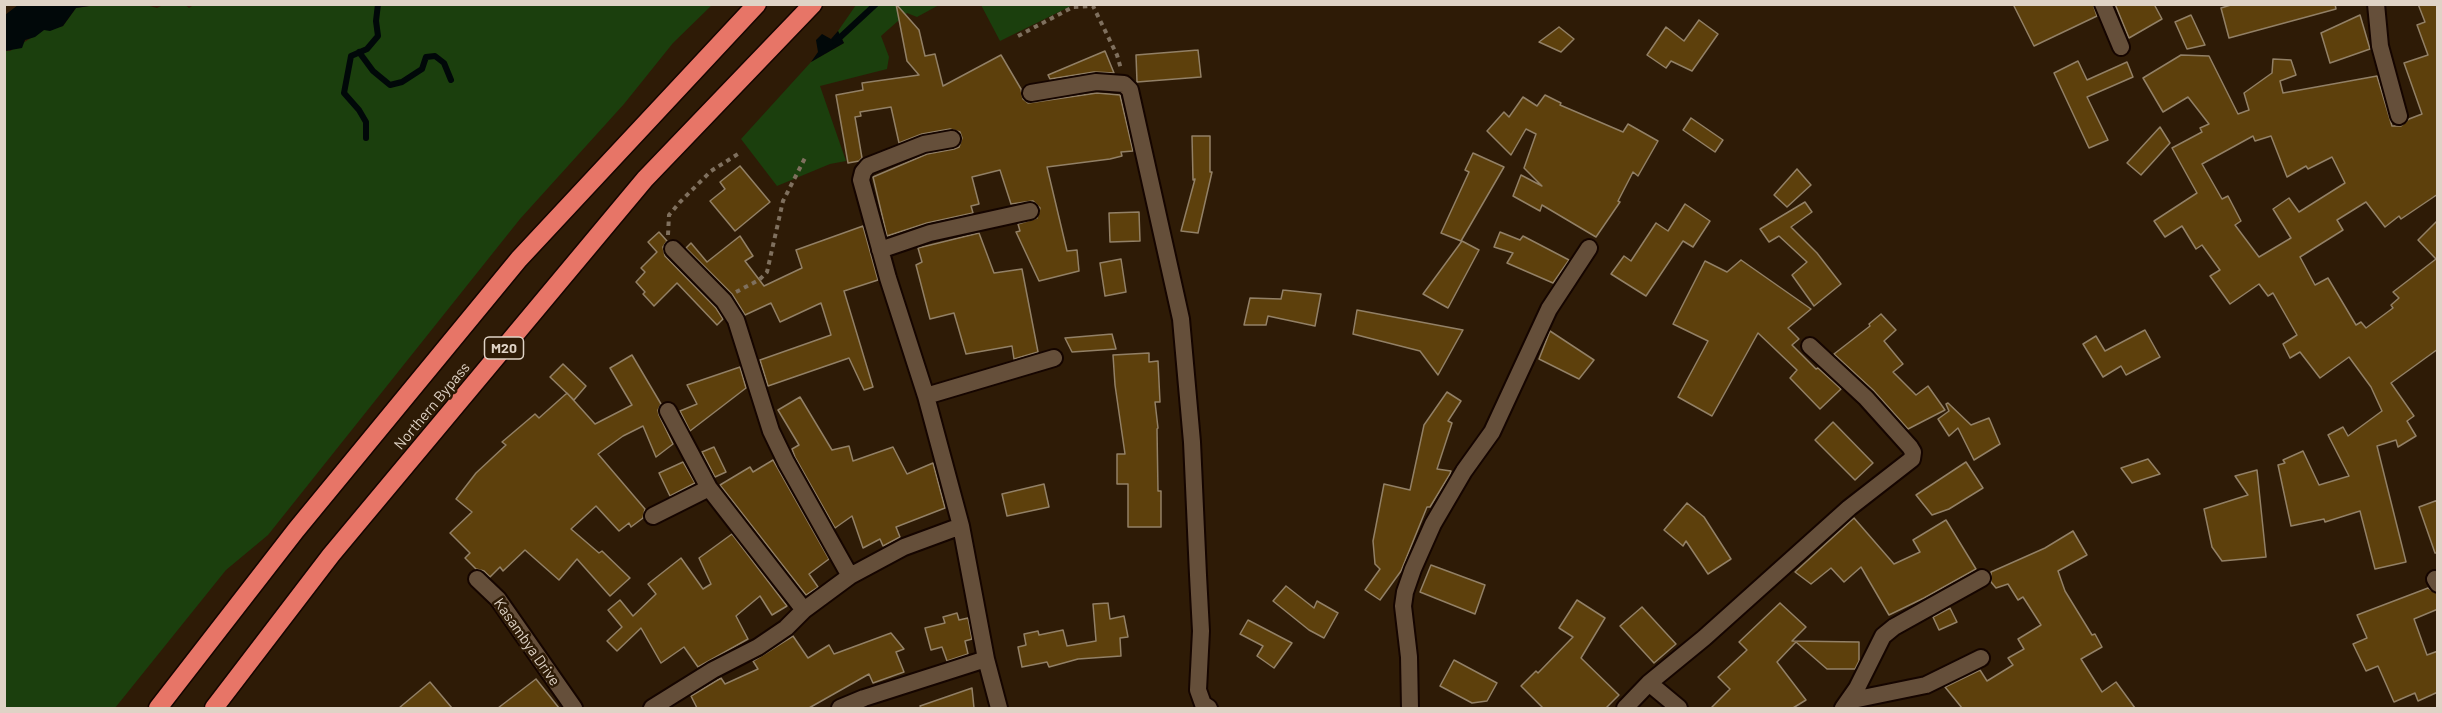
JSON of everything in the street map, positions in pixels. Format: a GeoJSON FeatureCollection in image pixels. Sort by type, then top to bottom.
{"type":"FeatureCollection","features":[{"type":"Feature","properties":{"kind":"highway","name":"Northern Bypass"},"geometry":{"type":"LineString","coordinates":[[158,708],[296,530],[519,259],[757,4]]}},
{"type":"Feature","properties":{"kind":"highway","name":"Northern Bypass"},"geometry":{"type":"LineString","coordinates":[[214,708],[331,555],[645,179],[813,4]]}},
{"type":"Feature","properties":{"kind":"street"},"geometry":{"type":"LineString","coordinates":[[2103,4],[2121,47]]}},
{"type":"Feature","properties":{"kind":"street"},"geometry":{"type":"LineString","coordinates":[[2376,4],[2380,46],[2399,116]]}},
{"type":"Feature","properties":{"kind":"street"},"geometry":{"type":"LineString","coordinates":[[1031,93],[1084,83],[1108,82],[1124,84],[1130,90],[1181,319],[1192,442],[1200,620],[1198,690],[1203,704],[1209,708]]}},
{"type":"Feature","properties":{"kind":"street"},"geometry":{"type":"LineString","coordinates":[[952,139],[924,144],[868,166],[862,172],[862,190],[926,396],[961,526],[986,659],[999,708]]}},
{"type":"Feature","properties":{"kind":"street"},"geometry":{"type":"LineString","coordinates":[[880,250],[930,233],[1030,211]]}},
{"type":"Feature","properties":{"kind":"street"},"geometry":{"type":"LineString","coordinates":[[1410,708],[1409,657],[1403,606],[1413,569],[1433,524],[1464,471],[1492,432],[1549,309],[1589,248]]}},
{"type":"Feature","properties":{"kind":"street"},"geometry":{"type":"LineString","coordinates":[[673,249],[724,301],[736,320],[757,392],[781,452],[850,576]]}},
{"type":"Feature","properties":{"kind":"street"},"geometry":{"type":"LineString","coordinates":[[1624,708],[1649,683],[1704,638],[1849,508],[1912,459],[1913,452],[1910,447],[1866,398],[1810,346]]}},
{"type":"Feature","properties":{"kind":"street"},"geometry":{"type":"LineString","coordinates":[[926,396],[1054,358]]}},
{"type":"Feature","properties":{"kind":"street"},"geometry":{"type":"LineString","coordinates":[[668,411],[710,488],[804,610]]}},
{"type":"Feature","properties":{"kind":"street"},"geometry":{"type":"LineString","coordinates":[[653,516],[710,488]]}},
{"type":"Feature","properties":{"kind":"street"},"geometry":{"type":"LineString","coordinates":[[652,708],[713,670],[758,647],[786,628],[804,610],[850,576],[904,547],[961,526]]}},
{"type":"Feature","properties":{"kind":"street"},"geometry":{"type":"LineString","coordinates":[[1846,705],[1883,636],[1894,627],[1982,578]]}},
{"type":"Feature","properties":{"kind":"street","name":"Kasambya Drive"},"geometry":{"type":"LineString","coordinates":[[477,579],[508,612],[573,708]]}},
{"type":"Feature","properties":{"kind":"street"},"geometry":{"type":"LineString","coordinates":[[1846,705],[1926,685],[1980,658]]}},
{"type":"Feature","properties":{"kind":"street"},"geometry":{"type":"LineString","coordinates":[[840,708],[864,698],[986,659]]}},
{"type":"Feature","properties":{"kind":"street"},"geometry":{"type":"LineString","coordinates":[[1649,683],[1679,708]]}},
{"type":"Feature","properties":{"kind":"path"},"geometry":{"type":"LineString","coordinates":[[1017,36],[1073,7],[1093,6],[1117,55],[1124,84]]}},
{"type":"Feature","properties":{"kind":"path"},"geometry":{"type":"LineString","coordinates":[[673,249],[667,228],[669,215],[699,182],[724,161],[738,154]]}},
{"type":"Feature","properties":{"kind":"path"},"geometry":{"type":"LineString","coordinates":[[724,301],[759,280],[767,272],[783,201],[806,156]]}},
{"type":"Feature","properties":{"kind":"green space"},"geometry":{"type":"Polygon","coordinates":[[[184,4],[189,8],[195,4],[712,5],[673,43],[624,104],[520,219],[268,535],[226,570],[115,708],[5,708],[5,51],[10,51],[44,30],[63,26],[76,8],[96,5],[146,5],[157,8],[163,5],[184,4]]]}},
{"type":"Feature","properties":{"kind":"green space"},"geometry":{"type":"Polygon","coordinates":[[[856,5],[939,5],[917,17],[907,13],[881,36],[889,57],[887,69],[820,86],[846,161],[830,164],[777,186],[741,139],[811,62],[844,43],[838,31],[856,5]]]}},
{"type":"Feature","properties":{"kind":"green space"},"geometry":{"type":"Polygon","coordinates":[[[981,5],[1073,5],[1000,41],[981,5]]]}},
{"type":"Feature","properties":{"kind":"shaded area"},"geometry":{"type":"Polygon","coordinates":[[[18,5],[96,5],[76,8],[63,26],[50,31],[44,30],[35,37],[25,40],[22,48],[5,51],[5,15],[18,5]]]}},
{"type":"Feature","properties":{"kind":"shaded area"},"geometry":{"type":"Polygon","coordinates":[[[838,31],[844,43],[811,62],[818,52],[816,40],[822,34],[831,39],[838,31]]]}},
{"type":"Feature","properties":{"kind":"building"},"geometry":{"type":"Polygon","coordinates":[[[896,4],[919,30],[925,56],[935,54],[943,86],[1001,55],[1021,89],[1023,99],[1028,103],[1097,93],[1120,95],[1133,151],[1121,152],[1122,156],[1110,159],[1047,167],[1067,251],[1077,250],[1079,271],[1039,281],[1016,232],[1020,231],[1018,224],[1037,218],[1040,208],[1033,201],[1011,204],[1000,170],[972,177],[979,204],[971,206],[973,213],[927,223],[887,236],[873,177],[927,154],[959,147],[962,138],[960,132],[950,129],[922,134],[899,143],[891,107],[860,112],[861,116],[855,117],[862,158],[859,161],[848,163],[836,95],[863,90],[862,83],[919,75],[907,61],[896,4]]]}},
{"type":"Feature","properties":{"kind":"building"},"geometry":{"type":"Polygon","coordinates":[[[2013,4],[2093,4],[2097,16],[2034,46],[2013,4]]]}},
{"type":"Feature","properties":{"kind":"building"},"geometry":{"type":"Polygon","coordinates":[[[2115,4],[2154,4],[2162,19],[2129,38],[2115,4]]]}},
{"type":"Feature","properties":{"kind":"building"},"geometry":{"type":"Polygon","coordinates":[[[2234,4],[2335,4],[2336,9],[2229,38],[2221,8],[2234,4]]]}},
{"type":"Feature","properties":{"kind":"building"},"geometry":{"type":"Polygon","coordinates":[[[2418,4],[2438,4],[2438,194],[2401,219],[2399,216],[2385,227],[2366,202],[2337,220],[2343,230],[2300,257],[2315,285],[2328,278],[2356,325],[2361,322],[2366,328],[2393,308],[2391,305],[2399,298],[2393,292],[2436,259],[2418,240],[2438,220],[2438,349],[2391,383],[2414,416],[2407,421],[2416,436],[2398,447],[2396,440],[2377,446],[2406,562],[2375,569],[2360,511],[2325,522],[2324,519],[2291,526],[2278,465],[2285,463],[2283,460],[2303,451],[2319,485],[2349,476],[2328,435],[2343,427],[2348,436],[2382,411],[2371,387],[2349,357],[2320,378],[2300,352],[2290,358],[2283,344],[2297,335],[2273,293],[2268,296],[2259,284],[2230,304],[2210,276],[2220,270],[2202,245],[2196,249],[2182,226],[2165,237],[2154,221],[2197,193],[2172,148],[2202,132],[2200,128],[2209,124],[2188,97],[2163,112],[2143,78],[2181,55],[2209,56],[2238,114],[2249,110],[2244,93],[2272,73],[2273,59],[2291,60],[2296,75],[2280,81],[2283,93],[2377,76],[2392,126],[2401,126],[2409,119],[2422,114],[2404,63],[2428,55],[2417,25],[2425,22],[2418,4]],[[2253,136],[2202,164],[2222,199],[2228,196],[2241,221],[2235,225],[2259,257],[2291,238],[2273,209],[2289,198],[2299,212],[2345,183],[2332,157],[2308,169],[2306,166],[2287,177],[2271,136],[2255,141],[2253,136]]]}},
{"type":"Feature","properties":{"kind":"building"},"geometry":{"type":"Polygon","coordinates":[[[2191,15],[2205,45],[2187,49],[2175,22],[2191,15]]]}},
{"type":"Feature","properties":{"kind":"building"},"geometry":{"type":"Polygon","coordinates":[[[2360,15],[2370,49],[2330,63],[2321,33],[2360,15]]]}},
{"type":"Feature","properties":{"kind":"building"},"geometry":{"type":"Polygon","coordinates":[[[1699,20],[1718,34],[1692,71],[1671,61],[1666,68],[1647,55],[1666,27],[1684,41],[1699,20]]]}},
{"type":"Feature","properties":{"kind":"building"},"geometry":{"type":"Polygon","coordinates":[[[1559,27],[1574,39],[1561,52],[1539,42],[1559,27]]]}},
{"type":"Feature","properties":{"kind":"building"},"geometry":{"type":"Polygon","coordinates":[[[1198,50],[1201,77],[1137,82],[1136,55],[1198,50]]]}},
{"type":"Feature","properties":{"kind":"building"},"geometry":{"type":"Polygon","coordinates":[[[1105,51],[1114,73],[1094,72],[1050,79],[1048,75],[1105,51]]]}},
{"type":"Feature","properties":{"kind":"building"},"geometry":{"type":"Polygon","coordinates":[[[2078,61],[2087,80],[2127,62],[2133,77],[2087,97],[2108,140],[2089,148],[2054,73],[2078,61]]]}},
{"type":"Feature","properties":{"kind":"building"},"geometry":{"type":"Polygon","coordinates":[[[1545,95],[1561,103],[1560,105],[1623,132],[1628,124],[1658,141],[1638,176],[1633,172],[1618,201],[1620,202],[1596,237],[1542,205],[1540,211],[1513,196],[1521,175],[1542,186],[1524,168],[1536,134],[1526,129],[1511,155],[1487,131],[1504,112],[1509,117],[1523,97],[1537,106],[1545,95]]]}},
{"type":"Feature","properties":{"kind":"building"},"geometry":{"type":"Polygon","coordinates":[[[1691,118],[1723,140],[1715,152],[1683,130],[1691,118]]]}},
{"type":"Feature","properties":{"kind":"building"},"geometry":{"type":"Polygon","coordinates":[[[2160,127],[2170,143],[2141,175],[2127,163],[2160,127]]]}},
{"type":"Feature","properties":{"kind":"building"},"geometry":{"type":"Polygon","coordinates":[[[1192,136],[1210,136],[1210,172],[1212,172],[1198,233],[1181,231],[1195,179],[1193,180],[1192,136]]]}},
{"type":"Feature","properties":{"kind":"building"},"geometry":{"type":"Polygon","coordinates":[[[1473,153],[1504,167],[1461,241],[1441,233],[1469,172],[1465,170],[1473,153]]]}},
{"type":"Feature","properties":{"kind":"building"},"geometry":{"type":"Polygon","coordinates":[[[740,166],[770,202],[735,231],[710,201],[725,189],[720,182],[740,166]]]}},
{"type":"Feature","properties":{"kind":"building"},"geometry":{"type":"Polygon","coordinates":[[[1797,169],[1811,185],[1787,207],[1774,195],[1797,169]]]}},
{"type":"Feature","properties":{"kind":"building"},"geometry":{"type":"Polygon","coordinates":[[[1805,202],[1812,212],[1791,227],[1817,253],[1841,284],[1814,306],[1792,275],[1807,262],[1779,236],[1769,242],[1760,229],[1805,202]]]}},
{"type":"Feature","properties":{"kind":"building"},"geometry":{"type":"Polygon","coordinates":[[[1685,204],[1710,221],[1693,247],[1683,241],[1646,296],[1611,274],[1624,256],[1631,261],[1656,223],[1668,231],[1685,204]]]}},
{"type":"Feature","properties":{"kind":"building"},"geometry":{"type":"Polygon","coordinates":[[[1139,212],[1140,241],[1110,242],[1109,213],[1139,212]]]}},
{"type":"Feature","properties":{"kind":"building"},"geometry":{"type":"Polygon","coordinates":[[[863,226],[878,280],[844,291],[873,387],[864,390],[849,358],[768,386],[760,360],[831,335],[821,303],[780,322],[771,303],[745,315],[732,294],[686,248],[691,243],[707,262],[740,236],[753,256],[745,261],[764,286],[802,268],[796,250],[863,226]]]}},
{"type":"Feature","properties":{"kind":"building"},"geometry":{"type":"Polygon","coordinates":[[[659,232],[667,241],[663,247],[665,256],[716,308],[723,319],[717,325],[677,283],[654,306],[643,294],[645,292],[636,282],[645,272],[641,268],[657,252],[648,242],[659,232]]]}},
{"type":"Feature","properties":{"kind":"building"},"geometry":{"type":"Polygon","coordinates":[[[1500,232],[1520,240],[1523,236],[1569,260],[1553,283],[1507,263],[1513,253],[1494,247],[1500,232]]]}},
{"type":"Feature","properties":{"kind":"building"},"geometry":{"type":"Polygon","coordinates":[[[979,233],[994,273],[1022,269],[1038,352],[1014,359],[1012,346],[966,354],[954,313],[930,319],[916,265],[922,262],[918,248],[979,233]]]}},
{"type":"Feature","properties":{"kind":"building"},"geometry":{"type":"Polygon","coordinates":[[[1462,241],[1479,250],[1448,308],[1423,294],[1462,241]]]}},
{"type":"Feature","properties":{"kind":"building"},"geometry":{"type":"Polygon","coordinates":[[[1121,259],[1126,292],[1105,296],[1100,263],[1121,259]]]}},
{"type":"Feature","properties":{"kind":"building"},"geometry":{"type":"Polygon","coordinates":[[[1741,260],[1811,309],[1788,328],[1799,339],[1792,345],[1816,369],[1818,368],[1841,389],[1820,409],[1790,378],[1797,370],[1758,333],[1712,416],[1678,397],[1708,341],[1673,324],[1705,261],[1727,272],[1741,260]]]}},
{"type":"Feature","properties":{"kind":"building"},"geometry":{"type":"Polygon","coordinates":[[[1283,290],[1321,294],[1315,326],[1268,316],[1266,325],[1244,325],[1250,298],[1281,299],[1283,290]]]}},
{"type":"Feature","properties":{"kind":"building"},"geometry":{"type":"Polygon","coordinates":[[[1357,310],[1463,330],[1438,375],[1420,351],[1353,334],[1357,310]]]}},
{"type":"Feature","properties":{"kind":"building"},"geometry":{"type":"Polygon","coordinates":[[[1881,314],[1896,330],[1884,341],[1903,364],[1893,372],[1916,395],[1928,386],[1945,410],[1908,429],[1873,390],[1834,354],[1870,326],[1869,324],[1881,314]]]}},
{"type":"Feature","properties":{"kind":"building"},"geometry":{"type":"Polygon","coordinates":[[[2145,330],[2160,357],[2126,375],[2121,366],[2103,377],[2083,344],[2096,336],[2105,351],[2145,330]]]}},
{"type":"Feature","properties":{"kind":"building"},"geometry":{"type":"Polygon","coordinates":[[[1550,331],[1594,360],[1579,379],[1539,359],[1550,331]]]}},
{"type":"Feature","properties":{"kind":"building"},"geometry":{"type":"Polygon","coordinates":[[[1112,334],[1116,349],[1072,352],[1065,338],[1112,334]]]}},
{"type":"Feature","properties":{"kind":"building"},"geometry":{"type":"Polygon","coordinates":[[[1149,353],[1149,362],[1158,361],[1160,402],[1155,402],[1161,527],[1128,527],[1128,484],[1117,484],[1117,454],[1125,454],[1113,355],[1149,353]]]}},
{"type":"Feature","properties":{"kind":"building"},"geometry":{"type":"Polygon","coordinates":[[[632,355],[661,404],[658,410],[659,415],[673,444],[656,457],[643,426],[623,436],[598,454],[645,509],[643,518],[631,527],[629,523],[619,531],[596,506],[571,529],[599,553],[602,551],[630,578],[610,596],[577,559],[559,580],[525,550],[503,571],[500,567],[490,577],[484,571],[476,569],[465,558],[470,553],[450,533],[472,512],[456,499],[476,473],[506,445],[502,442],[535,414],[539,418],[567,393],[595,424],[632,405],[610,368],[632,355]]]}},
{"type":"Feature","properties":{"kind":"building"},"geometry":{"type":"Polygon","coordinates":[[[563,364],[586,386],[574,400],[550,377],[563,364]]]}},
{"type":"Feature","properties":{"kind":"building"},"geometry":{"type":"Polygon","coordinates":[[[740,367],[746,388],[690,431],[680,411],[697,404],[687,385],[740,367]]]}},
{"type":"Feature","properties":{"kind":"building"},"geometry":{"type":"Polygon","coordinates":[[[1447,392],[1461,401],[1448,421],[1452,423],[1437,469],[1451,471],[1430,507],[1427,507],[1401,571],[1380,600],[1365,590],[1380,569],[1375,564],[1373,541],[1384,484],[1410,490],[1424,425],[1447,392]]]}},
{"type":"Feature","properties":{"kind":"building"},"geometry":{"type":"Polygon","coordinates":[[[800,397],[832,450],[849,446],[853,461],[893,447],[907,474],[933,463],[945,508],[896,527],[900,537],[883,546],[880,539],[863,548],[852,516],[835,528],[795,457],[792,449],[799,445],[778,410],[800,397]]]}},
{"type":"Feature","properties":{"kind":"building"},"geometry":{"type":"Polygon","coordinates":[[[1948,403],[1971,425],[1989,418],[2000,444],[1974,460],[1958,428],[1949,436],[1938,419],[1949,411],[1946,404],[1948,403]]]}},
{"type":"Feature","properties":{"kind":"building"},"geometry":{"type":"Polygon","coordinates":[[[1833,422],[1873,463],[1855,480],[1815,440],[1833,422]]]}},
{"type":"Feature","properties":{"kind":"building"},"geometry":{"type":"Polygon","coordinates":[[[714,447],[726,472],[715,477],[702,452],[714,447]]]}},
{"type":"Feature","properties":{"kind":"building"},"geometry":{"type":"Polygon","coordinates":[[[2148,459],[2160,474],[2132,483],[2121,468],[2148,459]]]}},
{"type":"Feature","properties":{"kind":"building"},"geometry":{"type":"Polygon","coordinates":[[[773,460],[829,559],[809,574],[818,587],[806,595],[720,485],[750,467],[753,472],[773,460]]]}},
{"type":"Feature","properties":{"kind":"building"},"geometry":{"type":"Polygon","coordinates":[[[683,462],[695,483],[670,496],[659,473],[683,462]]]}},
{"type":"Feature","properties":{"kind":"building"},"geometry":{"type":"Polygon","coordinates":[[[1966,462],[1983,488],[1949,509],[1932,515],[1916,495],[1966,462]]]}},
{"type":"Feature","properties":{"kind":"building"},"geometry":{"type":"Polygon","coordinates":[[[2257,470],[2266,557],[2222,561],[2212,547],[2204,509],[2248,495],[2235,476],[2257,470]]]}},
{"type":"Feature","properties":{"kind":"building"},"geometry":{"type":"Polygon","coordinates":[[[1044,484],[1049,507],[1007,516],[1002,494],[1044,484]]]}},
{"type":"Feature","properties":{"kind":"building"},"geometry":{"type":"Polygon","coordinates":[[[2438,500],[2438,553],[2435,553],[2419,507],[2438,500]]]}},
{"type":"Feature","properties":{"kind":"building"},"geometry":{"type":"Polygon","coordinates":[[[1687,503],[1704,517],[1731,559],[1708,574],[1686,541],[1683,546],[1664,530],[1687,503]]]}},
{"type":"Feature","properties":{"kind":"building"},"geometry":{"type":"Polygon","coordinates":[[[1854,518],[1894,564],[1920,552],[1913,540],[1946,520],[1976,569],[1889,615],[1861,567],[1844,582],[1831,568],[1811,584],[1795,572],[1854,518]]]}},
{"type":"Feature","properties":{"kind":"building"},"geometry":{"type":"Polygon","coordinates":[[[2073,531],[2087,555],[2058,571],[2065,591],[2102,647],[2081,659],[2102,692],[2116,682],[2135,708],[1962,708],[1945,687],[1980,670],[1987,681],[2013,665],[2008,658],[2024,649],[2018,639],[2041,625],[2023,597],[2018,600],[2008,584],[1996,588],[1991,582],[1991,572],[2045,548],[2073,531]]]}},
{"type":"Feature","properties":{"kind":"building"},"geometry":{"type":"Polygon","coordinates":[[[732,534],[787,606],[772,615],[760,596],[736,616],[748,639],[698,667],[684,647],[661,663],[641,628],[617,651],[607,641],[622,627],[608,610],[620,600],[633,616],[656,594],[648,584],[681,558],[703,589],[711,584],[699,558],[732,534]]]}},
{"type":"Feature","properties":{"kind":"building"},"geometry":{"type":"Polygon","coordinates":[[[1431,565],[1485,585],[1475,614],[1420,592],[1431,565]]]}},
{"type":"Feature","properties":{"kind":"building"},"geometry":{"type":"Polygon","coordinates":[[[1286,586],[1314,608],[1317,601],[1338,613],[1324,638],[1309,630],[1273,601],[1286,586]]]}},
{"type":"Feature","properties":{"kind":"building"},"geometry":{"type":"Polygon","coordinates":[[[2428,588],[2438,594],[2438,609],[2414,619],[2427,655],[2438,651],[2438,692],[2418,701],[2415,693],[2394,702],[2378,666],[2366,671],[2353,644],[2367,638],[2357,615],[2428,588]]]}},
{"type":"Feature","properties":{"kind":"building"},"geometry":{"type":"Polygon","coordinates":[[[1577,600],[1605,618],[1581,658],[1619,695],[1606,708],[1543,708],[1521,686],[1536,671],[1538,673],[1573,637],[1559,628],[1577,600]]]}},
{"type":"Feature","properties":{"kind":"building"},"geometry":{"type":"Polygon","coordinates":[[[1108,603],[1110,619],[1124,616],[1128,637],[1120,638],[1121,656],[1078,659],[1049,667],[1047,662],[1022,667],[1018,647],[1026,645],[1024,634],[1038,631],[1039,635],[1063,630],[1067,646],[1096,641],[1093,604],[1108,603]]]}},
{"type":"Feature","properties":{"kind":"building"},"geometry":{"type":"Polygon","coordinates":[[[1780,603],[1806,627],[1792,641],[1859,642],[1859,661],[1855,669],[1827,669],[1796,642],[1777,662],[1806,700],[1793,708],[1711,708],[1730,689],[1718,677],[1747,650],[1739,642],[1780,603]]]}},
{"type":"Feature","properties":{"kind":"building"},"geometry":{"type":"Polygon","coordinates":[[[1642,607],[1676,644],[1654,663],[1620,626],[1642,607]]]}},
{"type":"Feature","properties":{"kind":"building"},"geometry":{"type":"Polygon","coordinates":[[[1950,608],[1957,622],[1939,630],[1933,617],[1950,608]]]}},
{"type":"Feature","properties":{"kind":"building"},"geometry":{"type":"Polygon","coordinates":[[[957,613],[959,620],[968,618],[972,639],[965,641],[968,654],[947,661],[942,647],[931,650],[925,628],[945,623],[943,617],[957,613]]]}},
{"type":"Feature","properties":{"kind":"building"},"geometry":{"type":"Polygon","coordinates":[[[1248,620],[1292,643],[1274,668],[1257,656],[1263,646],[1240,634],[1248,620]]]}},
{"type":"Feature","properties":{"kind":"building"},"geometry":{"type":"Polygon","coordinates":[[[891,633],[904,649],[896,652],[904,672],[873,683],[869,674],[809,708],[697,708],[691,696],[721,678],[725,684],[758,669],[753,661],[793,636],[808,658],[829,645],[834,654],[891,633]]]}},
{"type":"Feature","properties":{"kind":"building"},"geometry":{"type":"Polygon","coordinates":[[[1454,660],[1497,683],[1487,701],[1472,703],[1440,686],[1454,660]]]}},
{"type":"Feature","properties":{"kind":"building"},"geometry":{"type":"Polygon","coordinates":[[[536,679],[559,708],[498,708],[536,679]]]}},
{"type":"Feature","properties":{"kind":"building"},"geometry":{"type":"Polygon","coordinates":[[[430,682],[452,708],[399,708],[430,682]]]}},
{"type":"Feature","properties":{"kind":"building"},"geometry":{"type":"Polygon","coordinates":[[[972,688],[974,708],[921,708],[920,706],[972,688]]]}},
{"type":"Feature","properties":{"kind":"waterway"},"geometry":{"type":"LineString","coordinates":[[366,138],[366,122],[344,93],[351,56],[367,49],[378,36],[376,21],[378,4]]}},
{"type":"Feature","properties":{"kind":"waterway"},"geometry":{"type":"LineString","coordinates":[[835,42],[876,4]]}},
{"type":"Feature","properties":{"kind":"waterway"},"geometry":{"type":"LineString","coordinates":[[359,52],[373,71],[390,85],[402,82],[422,69],[426,57],[435,56],[444,63],[451,80]]}}]}
